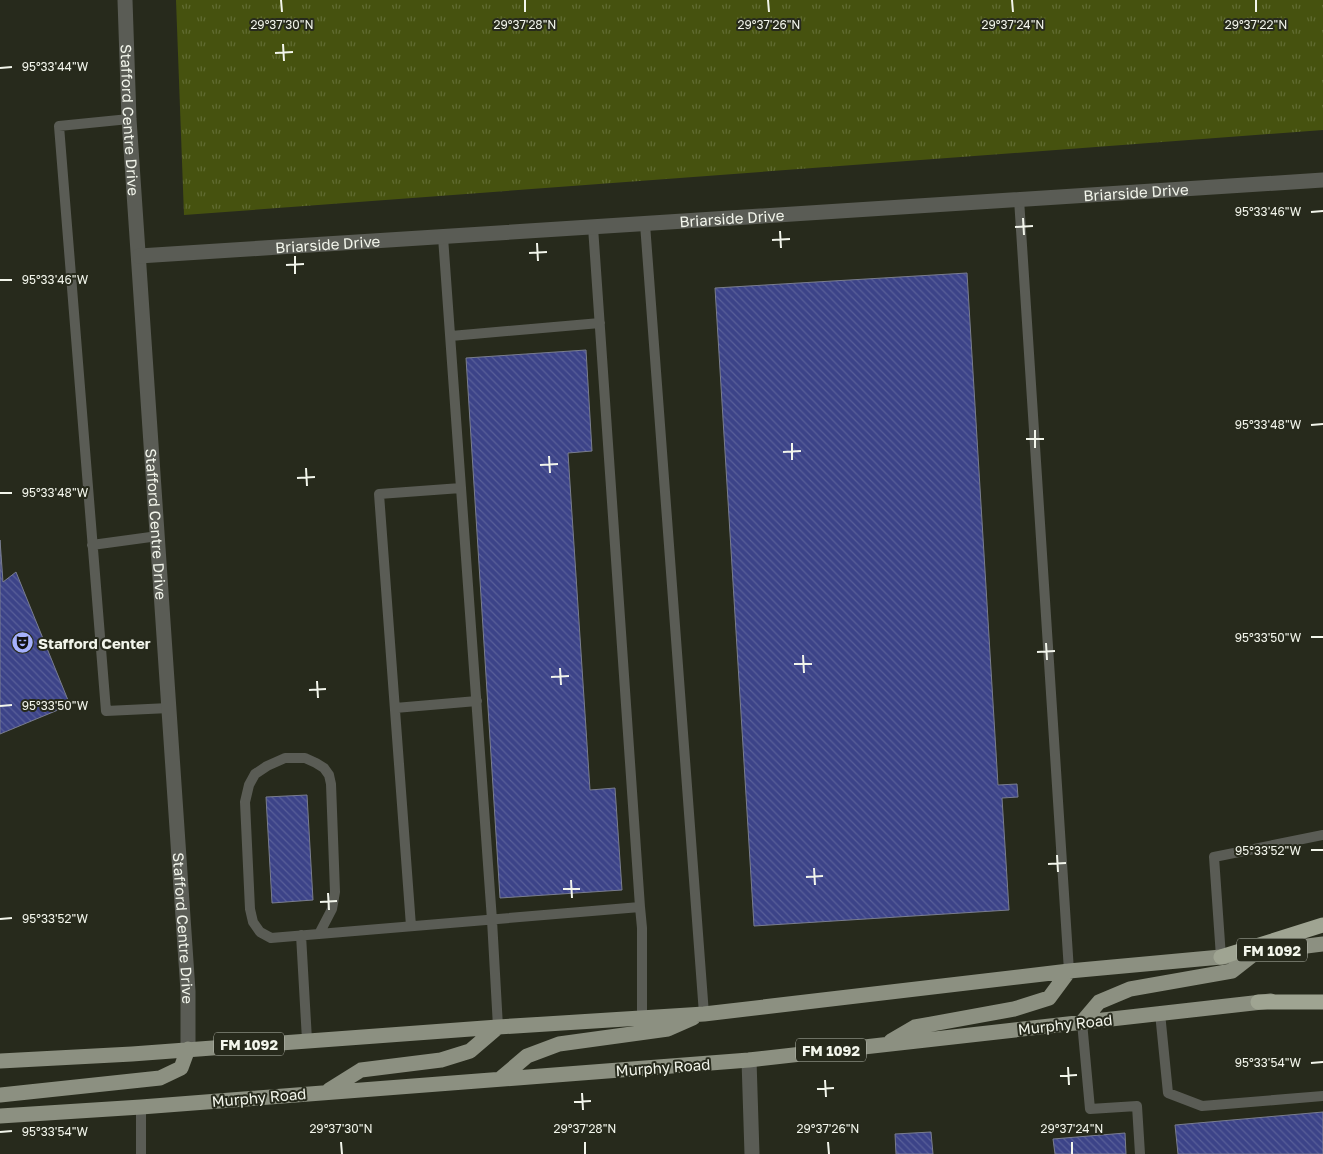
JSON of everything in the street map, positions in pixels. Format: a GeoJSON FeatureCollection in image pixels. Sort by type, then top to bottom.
{"type":"FeatureCollection","features":[{"type":"Feature","properties":{"kind":"highway"},"geometry":{"type":"LineString","coordinates":[[1221,957],[1323,926]]}},
{"type":"Feature","properties":{"kind":"highway"},"geometry":{"type":"LineString","coordinates":[[1258,1002],[1323,1002]]}},
{"type":"Feature","properties":{"kind":"main road","name":"FM 1092"},"geometry":{"type":"LineString","coordinates":[[0,1061],[132,1054],[307,1040],[704,1014],[1069,971],[1221,957],[1323,944]]}},
{"type":"Feature","properties":{"kind":"main road"},"geometry":{"type":"LineString","coordinates":[[1082,1022],[1099,1002],[1130,989],[1232,971],[1257,952]]}},
{"type":"Feature","properties":{"kind":"main road"},"geometry":{"type":"LineString","coordinates":[[886,1044],[916,1027],[1014,1008],[1049,998],[1069,971]]}},
{"type":"Feature","properties":{"kind":"main road","name":"Murphy Road"},"geometry":{"type":"LineString","coordinates":[[0,1116],[141,1107],[749,1060],[1323,995]]}},
{"type":"Feature","properties":{"kind":"main road"},"geometry":{"type":"LineString","coordinates":[[500,1079],[527,1056],[559,1044],[668,1029],[704,1014]]}},
{"type":"Feature","properties":{"kind":"main road"},"geometry":{"type":"LineString","coordinates":[[324,1092],[361,1070],[441,1060],[470,1051],[498,1027]]}},
{"type":"Feature","properties":{"kind":"main road"},"geometry":{"type":"LineString","coordinates":[[0,1095],[160,1078],[180,1068],[188,1049]]}},
{"type":"Feature","properties":{"kind":"street","name":"Stafford Centre Drive"},"geometry":{"type":"LineString","coordinates":[[125,0],[130,119],[188,990],[188,1049]]}},
{"type":"Feature","properties":{"kind":"street","name":"Briarside Drive"},"geometry":{"type":"LineString","coordinates":[[139,256],[1323,180]]}},
{"type":"Feature","properties":{"kind":"street"},"geometry":{"type":"LineString","coordinates":[[749,1060],[752,1154]]}},
{"type":"Feature","properties":{"kind":"lane"},"geometry":{"type":"LineString","coordinates":[[130,119],[59,126],[106,711],[169,708]]}},
{"type":"Feature","properties":{"kind":"lane"},"geometry":{"type":"LineString","coordinates":[[1020,199],[1069,971]]}},
{"type":"Feature","properties":{"kind":"lane"},"geometry":{"type":"LineString","coordinates":[[644,224],[704,1014]]}},
{"type":"Feature","properties":{"kind":"lane"},"geometry":{"type":"LineString","coordinates":[[593,227],[642,928],[642,1018]]}},
{"type":"Feature","properties":{"kind":"lane"},"geometry":{"type":"LineString","coordinates":[[444,236],[498,1027]]}},
{"type":"Feature","properties":{"kind":"lane"},"geometry":{"type":"LineString","coordinates":[[451,336],[600,323]]}},
{"type":"Feature","properties":{"kind":"lane"},"geometry":{"type":"LineString","coordinates":[[411,926],[379,494],[462,488]]}},
{"type":"Feature","properties":{"kind":"lane"},"geometry":{"type":"LineString","coordinates":[[92,545],[158,536]]}},
{"type":"Feature","properties":{"kind":"lane"},"geometry":{"type":"LineString","coordinates":[[394,708],[477,701]]}},
{"type":"Feature","properties":{"kind":"lane"},"geometry":{"type":"LineString","coordinates":[[319,934],[332,909],[335,892],[331,784],[329,775],[324,768],[316,763],[306,758],[285,758],[255,774],[249,785],[245,802],[250,909],[253,922],[260,932],[271,938],[492,920],[640,907]]}},
{"type":"Feature","properties":{"kind":"lane"},"geometry":{"type":"LineString","coordinates":[[1221,957],[1214,857],[1323,835]]}},
{"type":"Feature","properties":{"kind":"lane"},"geometry":{"type":"LineString","coordinates":[[301,935],[307,1040]]}},
{"type":"Feature","properties":{"kind":"lane"},"geometry":{"type":"LineString","coordinates":[[1160,1013],[1168,1093],[1202,1106],[1323,1096]]}},
{"type":"Feature","properties":{"kind":"lane"},"geometry":{"type":"LineString","coordinates":[[1082,1022],[1090,1109],[1137,1106],[1140,1154]]}},
{"type":"Feature","properties":{"kind":"lane"},"geometry":{"type":"LineString","coordinates":[[140,1154],[141,1107]]}},
{"type":"Feature","properties":{"kind":"green space"},"geometry":{"type":"Polygon","coordinates":[[[176,0],[1323,0],[1323,130],[184,215],[176,0]]]}},
{"type":"Feature","properties":{"kind":"building"},"geometry":{"type":"Polygon","coordinates":[[[967,273],[998,785],[1017,784],[1018,797],[1002,798],[1009,910],[754,926],[715,288],[967,273]]]}},
{"type":"Feature","properties":{"kind":"building"},"geometry":{"type":"Polygon","coordinates":[[[586,350],[592,451],[568,453],[590,790],[615,788],[622,890],[500,898],[466,358],[586,350]]]}},
{"type":"Feature","properties":{"kind":"building","name":"Stafford Center"},"geometry":{"type":"Polygon","coordinates":[[[0,540],[3,582],[16,572],[70,705],[0,734],[0,540]]]}},
{"type":"Feature","properties":{"kind":"building"},"geometry":{"type":"Polygon","coordinates":[[[307,795],[313,900],[272,903],[266,797],[307,795]]]}},
{"type":"Feature","properties":{"kind":"building"},"geometry":{"type":"Polygon","coordinates":[[[1323,1112],[1323,1154],[1178,1154],[1175,1125],[1323,1112]]]}},
{"type":"Feature","properties":{"kind":"building"},"geometry":{"type":"Polygon","coordinates":[[[931,1132],[933,1154],[896,1154],[895,1134],[931,1132]]]}},
{"type":"Feature","properties":{"kind":"building"},"geometry":{"type":"Polygon","coordinates":[[[1125,1133],[1126,1154],[1055,1154],[1053,1139],[1125,1133]]]}},
{"type":"Feature","properties":{"kind":"place","name":"Stafford Center"},"geometry":{"type":"Point","coordinates":[22,643]}}]}
